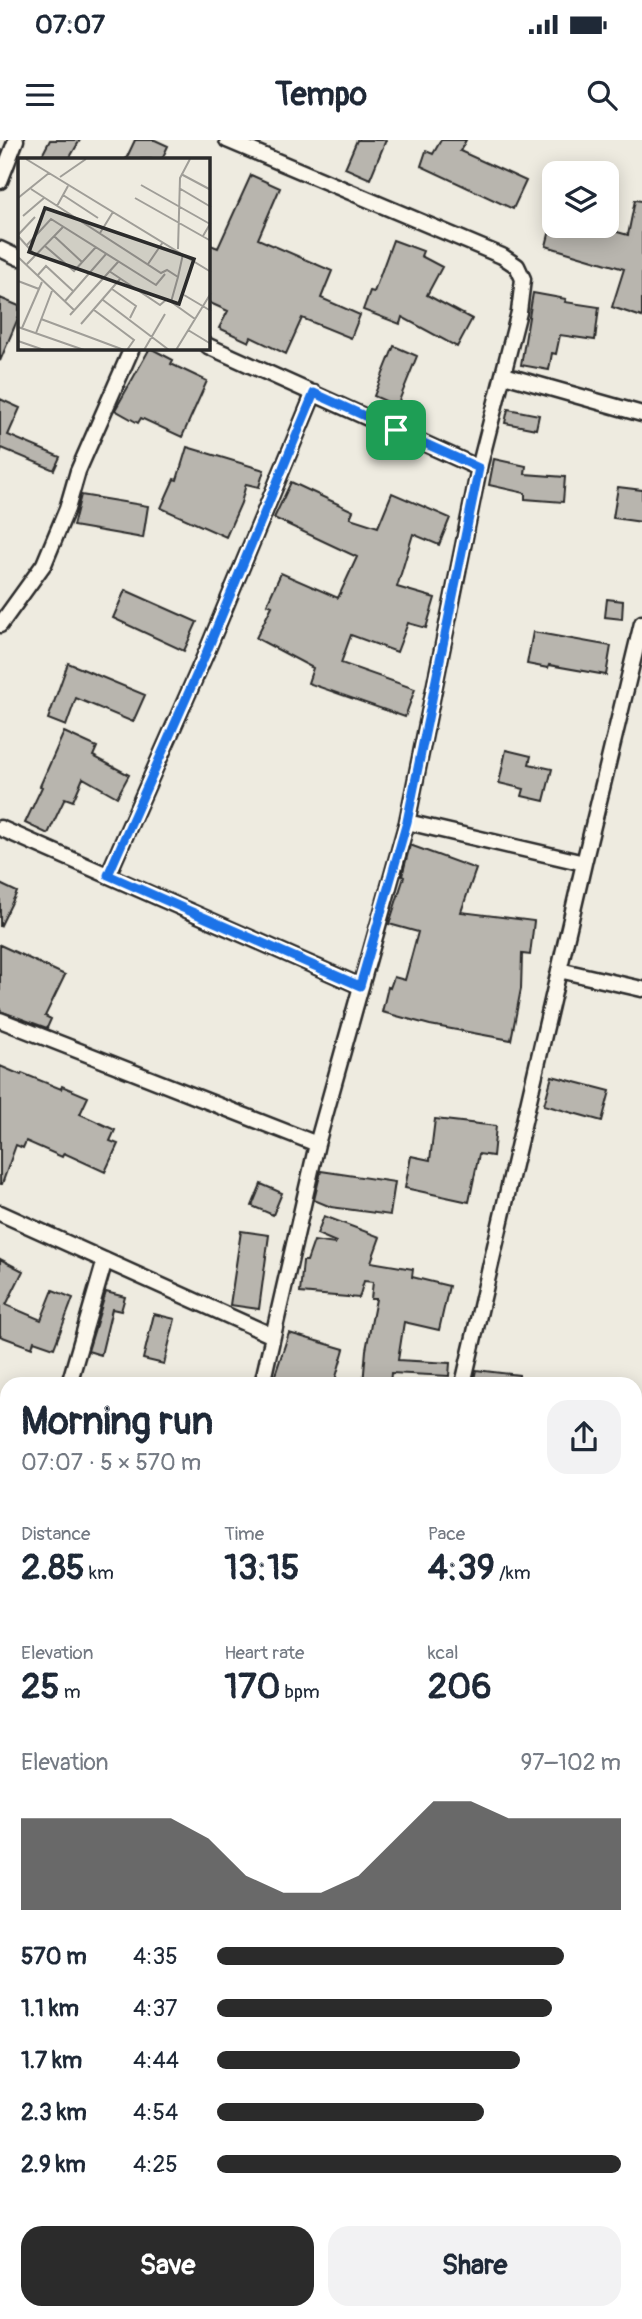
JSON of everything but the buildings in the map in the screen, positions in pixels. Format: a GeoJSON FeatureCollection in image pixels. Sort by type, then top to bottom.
{"type":"FeatureCollection","features":[{"type":"Feature","properties":{"kind":"street"},"geometry":{"type":"LineString","coordinates":[[0,181],[16,140]]}},
{"type":"Feature","properties":{"kind":"street"},"geometry":{"type":"LineString","coordinates":[[227,140],[502,256],[517,266],[523,279],[519,312],[479,468],[407,822],[317,1143],[264,1377]]}},
{"type":"Feature","properties":{"kind":"street"},"geometry":{"type":"LineString","coordinates":[[0,249],[18,258]]}},
{"type":"Feature","properties":{"kind":"street"},"geometry":{"type":"LineString","coordinates":[[210,347],[479,468]]}},
{"type":"Feature","properties":{"kind":"street"},"geometry":{"type":"LineString","coordinates":[[0,625],[44,564],[67,509],[78,471],[131,350]]}},
{"type":"Feature","properties":{"kind":"street"},"geometry":{"type":"LineString","coordinates":[[504,375],[642,414]]}},
{"type":"Feature","properties":{"kind":"street"},"geometry":{"type":"LineString","coordinates":[[108,875],[207,651],[314,393]]}},
{"type":"Feature","properties":{"kind":"street"},"geometry":{"type":"LineString","coordinates":[[465,1377],[584,863],[642,627]]}},
{"type":"Feature","properties":{"kind":"street"},"geometry":{"type":"LineString","coordinates":[[407,822],[584,863]]}},
{"type":"Feature","properties":{"kind":"street"},"geometry":{"type":"LineString","coordinates":[[0,828],[360,986]]}},
{"type":"Feature","properties":{"kind":"street"},"geometry":{"type":"LineString","coordinates":[[559,970],[642,989]]}},
{"type":"Feature","properties":{"kind":"street"},"geometry":{"type":"LineString","coordinates":[[0,1020],[317,1143]]}},
{"type":"Feature","properties":{"kind":"street"},"geometry":{"type":"LineString","coordinates":[[0,1213],[273,1336]]}},
{"type":"Feature","properties":{"kind":"street"},"geometry":{"type":"LineString","coordinates":[[71,1377],[106,1260]]}},
{"type":"Feature","properties":{"kind":"route"},"geometry":{"type":"LineString","coordinates":[[314,393],[396,430],[479,468],[407,822],[360,986],[108,875],[207,651],[314,393]]}}]}
